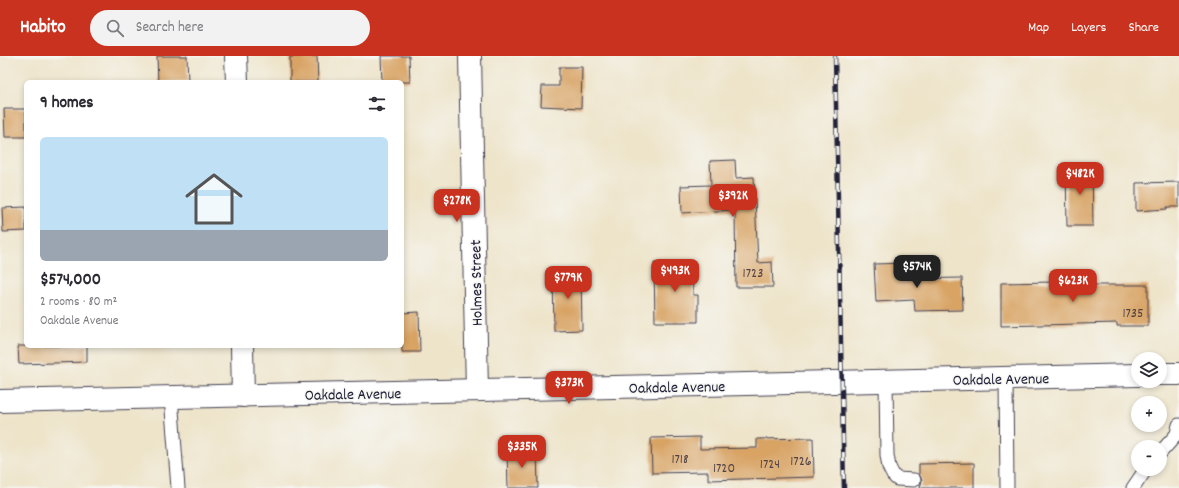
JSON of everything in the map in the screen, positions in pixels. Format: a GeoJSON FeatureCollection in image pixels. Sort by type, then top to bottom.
{"type":"FeatureCollection","features":[{"type":"Feature","properties":{"kind":"street"},"geometry":{"type":"LineString","coordinates":[[236,56],[237,80]]}},
{"type":"Feature","properties":{"kind":"street","name":"Holmes Street"},"geometry":{"type":"LineString","coordinates":[[470,56],[477,390]]}},
{"type":"Feature","properties":{"kind":"street"},"geometry":{"type":"LineString","coordinates":[[242,348],[243,396]]}},
{"type":"Feature","properties":{"kind":"street"},"geometry":{"type":"LineString","coordinates":[[1167,374],[1179,374]]}},
{"type":"Feature","properties":{"kind":"street","name":"Oakdale Avenue"},"geometry":{"type":"LineString","coordinates":[[0,401],[1131,375]]}},
{"type":"Feature","properties":{"kind":"lane"},"geometry":{"type":"LineString","coordinates":[[1006,378],[1007,488]]}},
{"type":"Feature","properties":{"kind":"lane"},"geometry":{"type":"LineString","coordinates":[[886,381],[887,455],[889,467],[897,479],[914,480]]}},
{"type":"Feature","properties":{"kind":"lane"},"geometry":{"type":"LineString","coordinates":[[171,397],[178,488]]}},
{"type":"Feature","properties":{"kind":"lane"},"geometry":{"type":"LineString","coordinates":[[1167,445],[1178,433]]}},
{"type":"Feature","properties":{"kind":"lane"},"geometry":{"type":"LineString","coordinates":[[1133,488],[1141,476]]}},
{"type":"Feature","properties":{"kind":"building"},"geometry":{"type":"Polygon","coordinates":[[[157,56],[187,56],[188,80],[158,80],[157,56]]]}},
{"type":"Feature","properties":{"kind":"building"},"geometry":{"type":"Polygon","coordinates":[[[317,56],[318,80],[290,80],[290,57],[317,56]]]}},
{"type":"Feature","properties":{"kind":"building"},"geometry":{"type":"Polygon","coordinates":[[[381,56],[409,56],[410,82],[404,82],[404,80],[382,80],[381,56]]]}},
{"type":"Feature","properties":{"kind":"building"},"geometry":{"type":"Polygon","coordinates":[[[559,67],[582,67],[581,108],[541,106],[542,86],[559,86],[559,67]]]}},
{"type":"Feature","properties":{"kind":"building"},"geometry":{"type":"Polygon","coordinates":[[[4,109],[24,109],[24,137],[5,137],[4,109]]]}},
{"type":"Feature","properties":{"kind":"building"},"geometry":{"type":"Polygon","coordinates":[[[735,160],[736,178],[754,177],[758,263],[772,262],[773,287],[736,287],[735,210],[682,213],[681,186],[711,185],[710,161],[735,160]]]}},
{"type":"Feature","properties":{"kind":"building"},"geometry":{"type":"Polygon","coordinates":[[[1092,166],[1093,226],[1067,226],[1066,167],[1092,166]]]}},
{"type":"Feature","properties":{"kind":"building"},"geometry":{"type":"Polygon","coordinates":[[[1179,182],[1179,207],[1136,211],[1136,183],[1179,182]]]}},
{"type":"Feature","properties":{"kind":"building"},"geometry":{"type":"Polygon","coordinates":[[[24,207],[24,231],[3,232],[2,208],[24,207]]]}},
{"type":"Feature","properties":{"kind":"building"},"geometry":{"type":"Polygon","coordinates":[[[692,262],[693,295],[698,295],[698,322],[655,322],[654,263],[692,262]]]}},
{"type":"Feature","properties":{"kind":"building"},"geometry":{"type":"Polygon","coordinates":[[[906,263],[907,279],[962,278],[963,310],[915,311],[914,300],[876,302],[874,264],[906,263]]]}},
{"type":"Feature","properties":{"kind":"building"},"geometry":{"type":"Polygon","coordinates":[[[581,270],[582,330],[554,331],[553,271],[581,270]]]}},
{"type":"Feature","properties":{"kind":"building"},"geometry":{"type":"Polygon","coordinates":[[[1084,271],[1084,285],[1148,285],[1148,326],[1117,326],[1117,323],[1001,326],[1001,283],[1054,282],[1054,272],[1084,271]]]}},
{"type":"Feature","properties":{"kind":"building"},"geometry":{"type":"Polygon","coordinates":[[[419,312],[420,352],[402,352],[402,348],[404,348],[404,313],[419,312]]]}},
{"type":"Feature","properties":{"kind":"building"},"geometry":{"type":"Polygon","coordinates":[[[18,346],[24,346],[24,348],[87,348],[87,362],[19,364],[18,346]]]}},
{"type":"Feature","properties":{"kind":"building"},"geometry":{"type":"Polygon","coordinates":[[[700,437],[700,449],[757,448],[757,439],[813,438],[814,477],[708,480],[708,472],[652,473],[651,438],[700,437]]]}},
{"type":"Feature","properties":{"kind":"building"},"geometry":{"type":"Polygon","coordinates":[[[507,450],[537,450],[538,488],[508,488],[507,450]]]}},
{"type":"Feature","properties":{"kind":"building"},"geometry":{"type":"Polygon","coordinates":[[[974,463],[974,488],[920,488],[922,480],[919,474],[919,464],[974,463]]]}},
{"type":"Feature","properties":{"kind":"railway"},"geometry":{"type":"LineString","coordinates":[[835,56],[844,488]]}}]}
